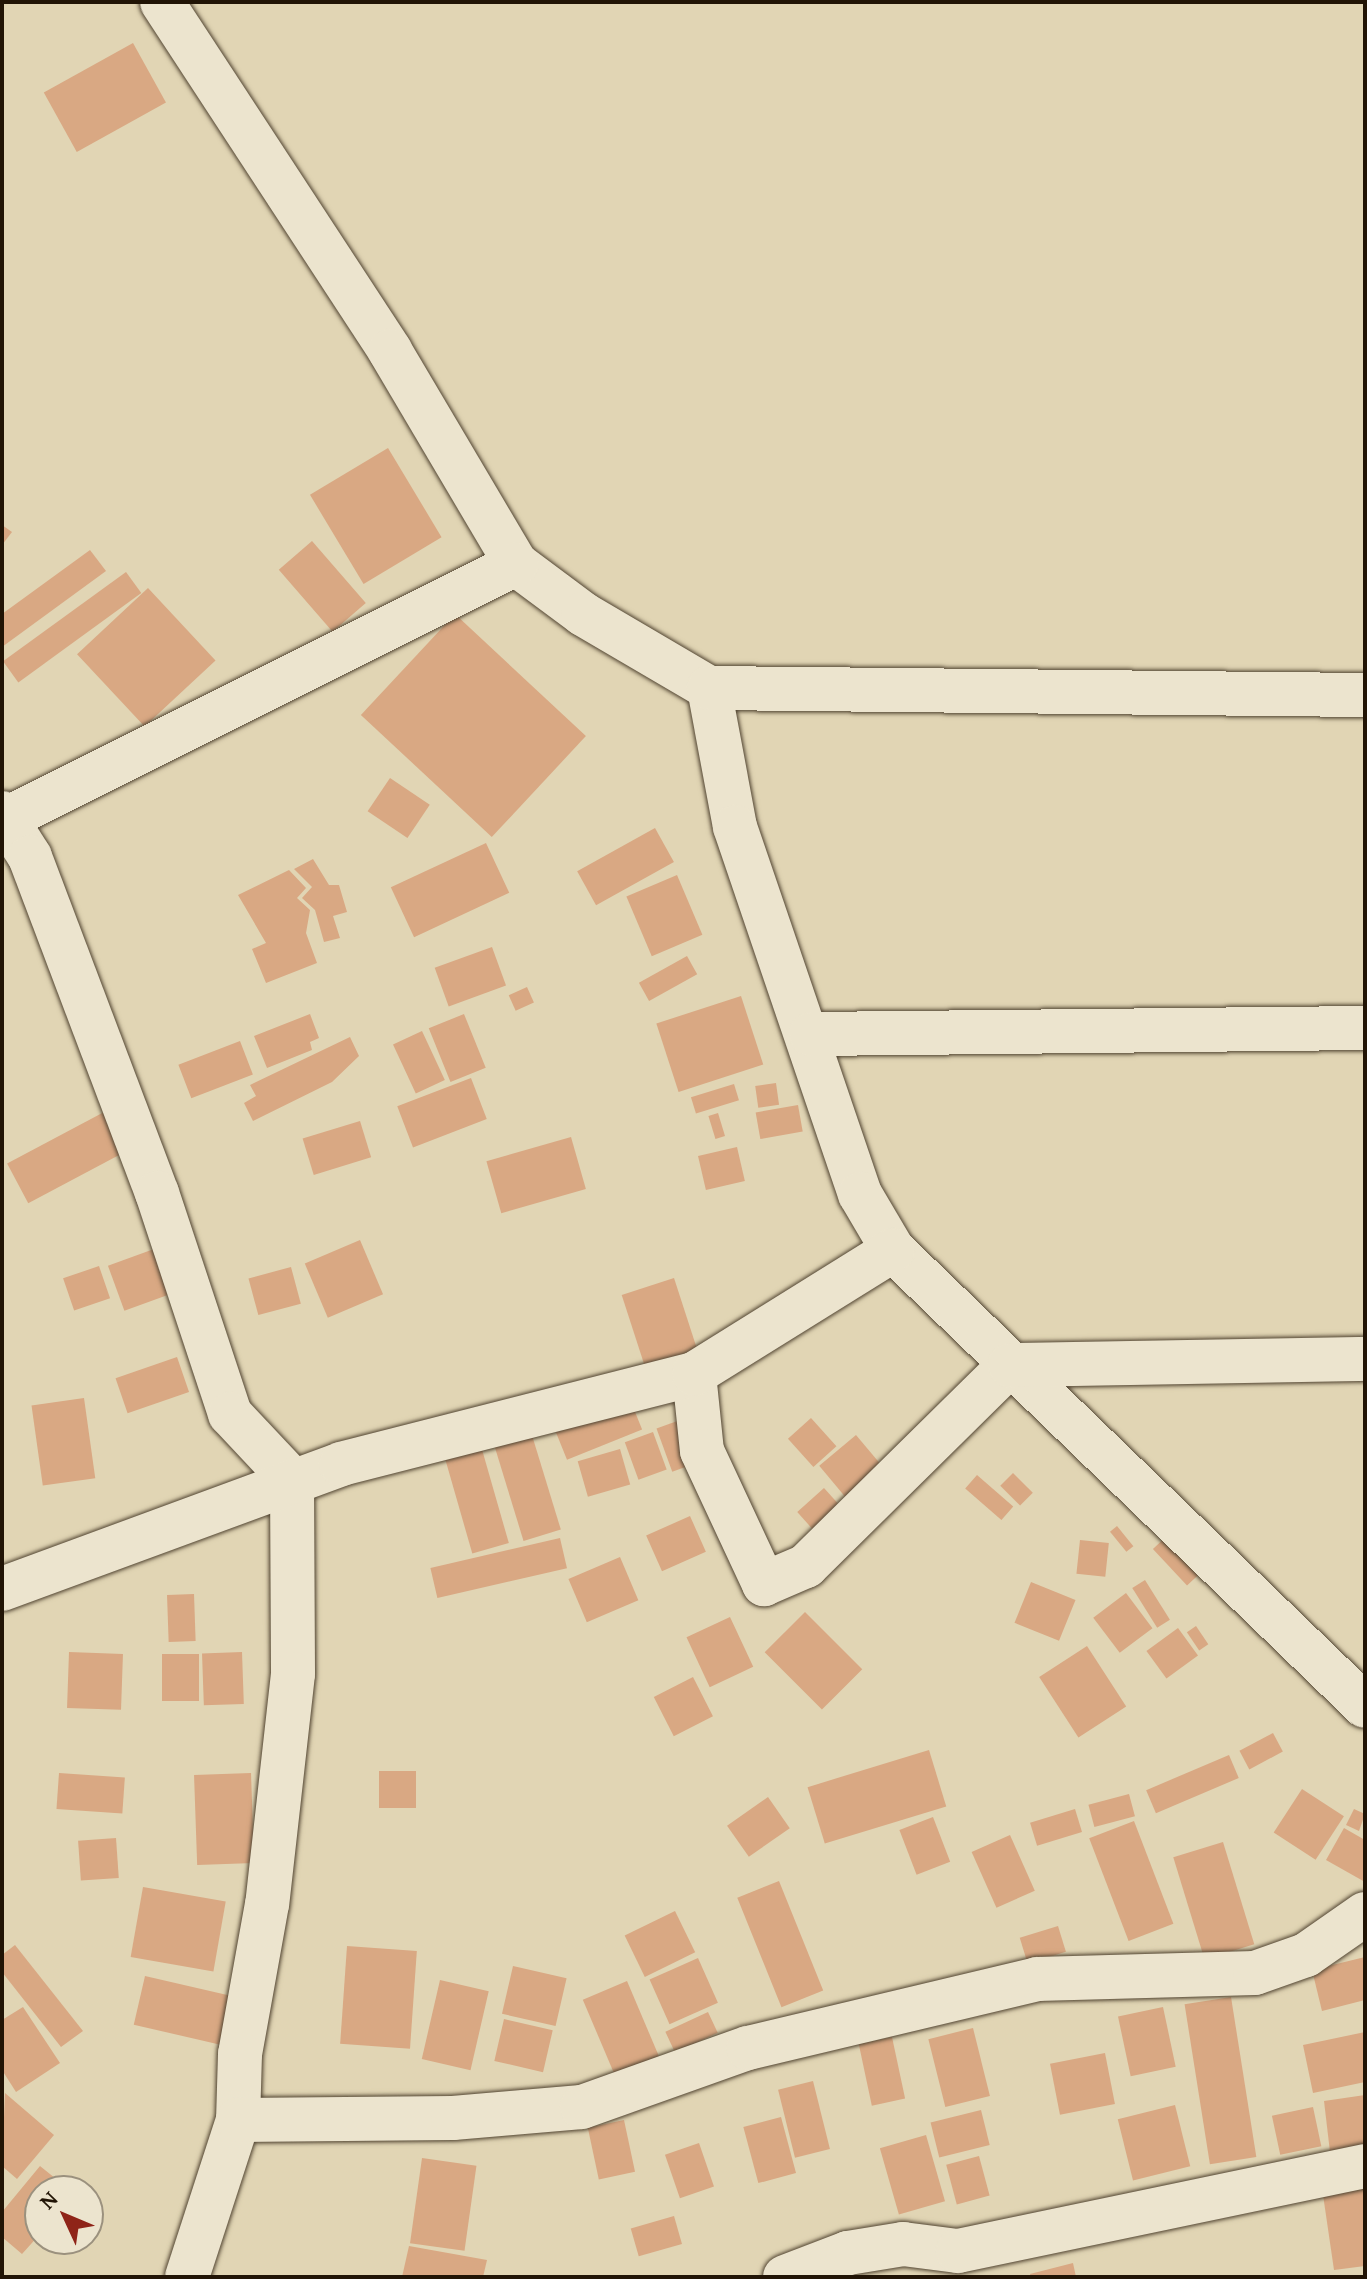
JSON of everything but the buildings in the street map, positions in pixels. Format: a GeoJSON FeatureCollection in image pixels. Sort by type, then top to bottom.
{"type":"FeatureCollection","features":[{"type":"Feature","properties":{"kind":"street"},"geometry":{"type":"LineString","coordinates":[[162,2],[390,351],[516,564],[583,614],[709,688],[1365,695]]}},
{"type":"Feature","properties":{"kind":"street"},"geometry":{"type":"LineString","coordinates":[[187,2277],[238,2120],[240,2054],[267,1904],[293,1674],[292,1480],[230,1414],[157,1193],[30,857],[3,817],[516,564]]}},
{"type":"Feature","properties":{"kind":"street"},"geometry":{"type":"LineString","coordinates":[[709,688],[735,827],[811,1034],[860,1194],[893,1250],[1365,1706]]}},
{"type":"Feature","properties":{"kind":"street"},"geometry":{"type":"LineString","coordinates":[[811,1034],[1365,1028]]}},
{"type":"Feature","properties":{"kind":"street"},"geometry":{"type":"LineString","coordinates":[[2,1589],[292,1480],[694,1374],[893,1250]]}},
{"type":"Feature","properties":{"kind":"street"},"geometry":{"type":"LineString","coordinates":[[694,1374],[702,1451],[764,1584],[806,1566],[1010,1365],[1365,1359]]}},
{"type":"Feature","properties":{"kind":"street"},"geometry":{"type":"LineString","coordinates":[[238,2120],[453,2118],[582,2107],[748,2048],[1037,1979],[1255,1973],[1306,1955],[1365,1914]]}},
{"type":"Feature","properties":{"kind":"street"},"geometry":{"type":"LineString","coordinates":[[785,2277],[848,2253],[903,2244],[958,2251],[1365,2166]]}}]}
